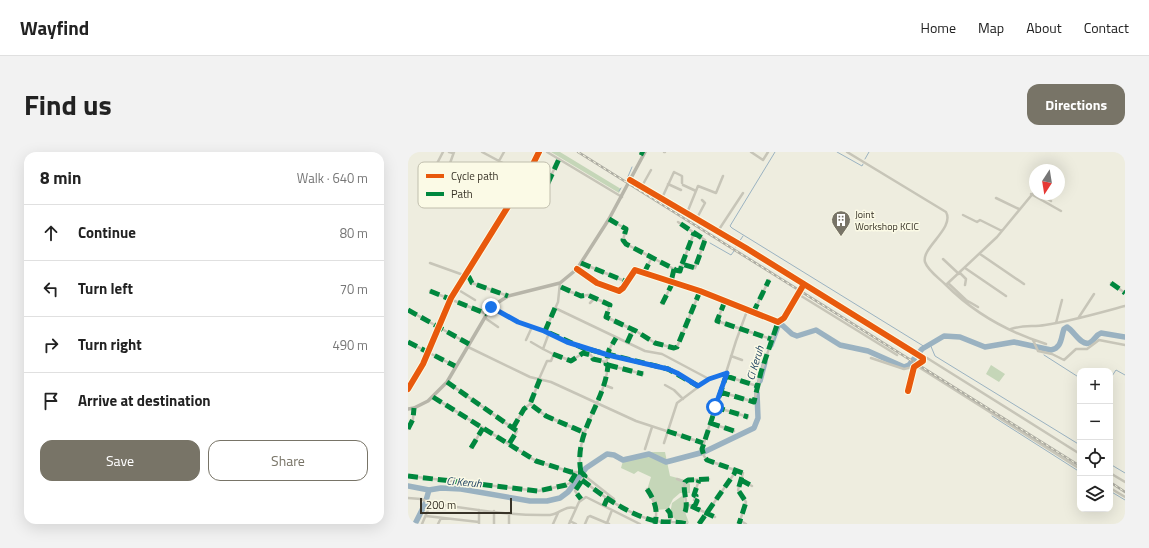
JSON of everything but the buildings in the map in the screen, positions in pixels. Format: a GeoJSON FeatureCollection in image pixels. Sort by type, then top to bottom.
{"type":"FeatureCollection","features":[{"type":"Feature","properties":{"kind":"main road"},"geometry":{"type":"LineString","coordinates":[[408,409],[414,408],[433,397],[447,382],[491,307],[508,296],[560,283],[577,269],[610,219],[643,153]]}},
{"type":"Feature","properties":{"kind":"street"},"geometry":{"type":"LineString","coordinates":[[438,162],[443,152]]}},
{"type":"Feature","properties":{"kind":"street"},"geometry":{"type":"LineString","coordinates":[[449,152],[453,153]]}},
{"type":"Feature","properties":{"kind":"street"},"geometry":{"type":"LineString","coordinates":[[482,152],[499,161],[504,152]]}},
{"type":"Feature","properties":{"kind":"street"},"geometry":{"type":"LineString","coordinates":[[534,162],[539,152]]}},
{"type":"Feature","properties":{"kind":"street"},"geometry":{"type":"LineString","coordinates":[[547,152],[622,197]]}},
{"type":"Feature","properties":{"kind":"street"},"geometry":{"type":"LineString","coordinates":[[751,152],[763,160],[768,152]]}},
{"type":"Feature","properties":{"kind":"street"},"geometry":{"type":"LineString","coordinates":[[847,152],[946,212],[948,215],[946,223],[924,260],[928,268],[966,300],[978,307]]}},
{"type":"Feature","properties":{"kind":"street"},"geometry":{"type":"LineString","coordinates":[[550,178],[559,159]]}},
{"type":"Feature","properties":{"kind":"street"},"geometry":{"type":"LineString","coordinates":[[642,186],[651,170]]}},
{"type":"Feature","properties":{"kind":"street"},"geometry":{"type":"LineString","coordinates":[[662,198],[675,172],[682,176],[683,184],[696,191]]}},
{"type":"Feature","properties":{"kind":"street"},"geometry":{"type":"LineString","coordinates":[[687,213],[699,186],[717,193],[723,176]]}},
{"type":"Feature","properties":{"kind":"street"},"geometry":{"type":"LineString","coordinates":[[630,180],[697,218],[919,356],[927,358],[1077,452]]}},
{"type":"Feature","properties":{"kind":"street"},"geometry":{"type":"LineString","coordinates":[[668,184],[681,190]]}},
{"type":"Feature","properties":{"kind":"street"},"geometry":{"type":"LineString","coordinates":[[718,231],[743,193]]}},
{"type":"Feature","properties":{"kind":"street"},"geometry":{"type":"LineString","coordinates":[[947,284],[980,254],[1002,231],[1029,196]]}},
{"type":"Feature","properties":{"kind":"street"},"geometry":{"type":"LineString","coordinates":[[996,198],[1019,209]]}},
{"type":"Feature","properties":{"kind":"street"},"geometry":{"type":"LineString","coordinates":[[697,218],[705,203],[702,200]]}},
{"type":"Feature","properties":{"kind":"street"},"geometry":{"type":"LineString","coordinates":[[1041,200],[1060,211]]}},
{"type":"Feature","properties":{"kind":"street"},"geometry":{"type":"LineString","coordinates":[[408,389],[428,352],[451,298],[507,208]]}},
{"type":"Feature","properties":{"kind":"street"},"geometry":{"type":"LineString","coordinates":[[963,215],[977,222],[980,220],[984,221],[1002,231]]}},
{"type":"Feature","properties":{"kind":"street"},"geometry":{"type":"LineString","coordinates":[[610,219],[626,229],[623,240],[626,244],[675,270],[680,271],[694,233]]}},
{"type":"Feature","properties":{"kind":"street"},"geometry":{"type":"LineString","coordinates":[[678,222],[705,240],[695,268],[682,264]]}},
{"type":"Feature","properties":{"kind":"street"},"geometry":{"type":"LineString","coordinates":[[980,254],[1024,284]]}},
{"type":"Feature","properties":{"kind":"street"},"geometry":{"type":"LineString","coordinates":[[644,273],[652,257]]}},
{"type":"Feature","properties":{"kind":"street"},"geometry":{"type":"LineString","coordinates":[[943,259],[966,279],[965,285]]}},
{"type":"Feature","properties":{"kind":"street"},"geometry":{"type":"LineString","coordinates":[[430,263],[470,277],[472,283],[508,296]]}},
{"type":"Feature","properties":{"kind":"street"},"geometry":{"type":"LineString","coordinates":[[581,263],[627,282]]}},
{"type":"Feature","properties":{"kind":"street"},"geometry":{"type":"LineString","coordinates":[[965,268],[1006,296]]}},
{"type":"Feature","properties":{"kind":"street"},"geometry":{"type":"LineString","coordinates":[[577,269],[598,283],[616,290],[621,290],[633,271],[644,273],[700,291],[752,313],[778,322]]}},
{"type":"Feature","properties":{"kind":"street"},"geometry":{"type":"LineString","coordinates":[[662,304],[672,282],[675,270]]}},
{"type":"Feature","properties":{"kind":"street"},"geometry":{"type":"LineString","coordinates":[[752,313],[769,280]]}},
{"type":"Feature","properties":{"kind":"street"},"geometry":{"type":"LineString","coordinates":[[544,331],[555,308],[561,288],[560,283]]}},
{"type":"Feature","properties":{"kind":"street"},"geometry":{"type":"LineString","coordinates":[[1111,283],[1125,293]]}},
{"type":"Feature","properties":{"kind":"street"},"geometry":{"type":"LineString","coordinates":[[720,392],[754,402],[757,386],[771,339],[778,322],[784,318],[804,284]]}},
{"type":"Feature","properties":{"kind":"street"},"geometry":{"type":"LineString","coordinates":[[947,284],[977,311],[1001,327],[1046,344]]}},
{"type":"Feature","properties":{"kind":"street"},"geometry":{"type":"LineString","coordinates":[[561,288],[581,296],[588,295],[594,299],[610,304],[606,317],[656,342],[676,348],[700,291]]}},
{"type":"Feature","properties":{"kind":"street"},"geometry":{"type":"LineString","coordinates":[[457,289],[475,300]]}},
{"type":"Feature","properties":{"kind":"street"},"geometry":{"type":"LineString","coordinates":[[430,291],[451,298],[486,316],[498,326]]}},
{"type":"Feature","properties":{"kind":"street"},"geometry":{"type":"LineString","coordinates":[[798,294],[897,355]]}},
{"type":"Feature","properties":{"kind":"street"},"geometry":{"type":"LineString","coordinates":[[1078,318],[1094,294]]}},
{"type":"Feature","properties":{"kind":"street"},"geometry":{"type":"LineString","coordinates":[[590,303],[594,299]]}},
{"type":"Feature","properties":{"kind":"street"},"geometry":{"type":"LineString","coordinates":[[1056,322],[1062,300]]}},
{"type":"Feature","properties":{"kind":"street"},"geometry":{"type":"LineString","coordinates":[[725,301],[717,321],[771,339]]}},
{"type":"Feature","properties":{"kind":"street"},"geometry":{"type":"LineString","coordinates":[[1011,330],[1020,326],[1078,318],[1125,306]]}},
{"type":"Feature","properties":{"kind":"street"},"geometry":{"type":"LineString","coordinates":[[491,307],[518,322],[549,333],[567,342],[608,355],[668,369],[698,386]]}},
{"type":"Feature","properties":{"kind":"street"},"geometry":{"type":"LineString","coordinates":[[555,308],[645,351],[662,354],[709,379]]}},
{"type":"Feature","properties":{"kind":"street"},"geometry":{"type":"LineString","coordinates":[[408,310],[438,326],[468,345],[530,377],[551,382],[596,404],[652,427],[703,443]]}},
{"type":"Feature","properties":{"kind":"street"},"geometry":{"type":"LineString","coordinates":[[739,524],[746,502],[738,490],[743,473],[707,460],[702,449],[731,356],[747,311]]}},
{"type":"Feature","properties":{"kind":"street"},"geometry":{"type":"LineString","coordinates":[[526,340],[532,327]]}},
{"type":"Feature","properties":{"kind":"street"},"geometry":{"type":"LineString","coordinates":[[627,343],[633,330]]}},
{"type":"Feature","properties":{"kind":"street"},"geometry":{"type":"LineString","coordinates":[[543,349],[549,333]]}},
{"type":"Feature","properties":{"kind":"street"},"geometry":{"type":"LineString","coordinates":[[581,473],[578,455],[582,432],[604,385],[608,355],[616,338]]}},
{"type":"Feature","properties":{"kind":"street"},"geometry":{"type":"LineString","coordinates":[[1033,339],[1036,349],[1064,360],[1068,359],[1074,350],[1087,349],[1099,340],[1125,345]]}},
{"type":"Feature","properties":{"kind":"street"},"geometry":{"type":"LineString","coordinates":[[408,342],[455,366]]}},
{"type":"Feature","properties":{"kind":"street"},"geometry":{"type":"LineString","coordinates":[[513,428],[524,409],[530,404],[547,360],[551,361],[554,355],[531,342]]}},
{"type":"Feature","properties":{"kind":"street"},"geometry":{"type":"LineString","coordinates":[[559,356],[571,361],[582,353],[590,355],[593,359],[607,364],[642,374]]}},
{"type":"Feature","properties":{"kind":"street"},"geometry":{"type":"LineString","coordinates":[[731,356],[742,360]]}},
{"type":"Feature","properties":{"kind":"street"},"geometry":{"type":"LineString","coordinates":[[871,358],[904,369],[915,366],[923,361],[923,358]]}},
{"type":"Feature","properties":{"kind":"street"},"geometry":{"type":"LineString","coordinates":[[908,391],[915,366]]}},
{"type":"Feature","properties":{"kind":"street"},"geometry":{"type":"LineString","coordinates":[[915,366],[1077,467]]}},
{"type":"Feature","properties":{"kind":"street"},"geometry":{"type":"LineString","coordinates":[[664,443],[675,406],[694,392],[698,386],[709,379],[726,374],[757,386]]}},
{"type":"Feature","properties":{"kind":"street"},"geometry":{"type":"LineString","coordinates":[[447,382],[517,431],[509,444]]}},
{"type":"Feature","properties":{"kind":"street"},"geometry":{"type":"LineString","coordinates":[[665,384],[683,399]]}},
{"type":"Feature","properties":{"kind":"street"},"geometry":{"type":"LineString","coordinates":[[604,385],[612,388]]}},
{"type":"Feature","properties":{"kind":"street"},"geometry":{"type":"LineString","coordinates":[[433,397],[536,461],[576,473],[581,473],[613,500],[638,514],[656,520],[687,524]]}},
{"type":"Feature","properties":{"kind":"street"},"geometry":{"type":"LineString","coordinates":[[530,404],[546,416],[582,432]]}},
{"type":"Feature","properties":{"kind":"street"},"geometry":{"type":"LineString","coordinates":[[715,407],[748,417]]}},
{"type":"Feature","properties":{"kind":"street"},"geometry":{"type":"LineString","coordinates":[[408,429],[413,419],[414,408]]}},
{"type":"Feature","properties":{"kind":"street"},"geometry":{"type":"LineString","coordinates":[[710,423],[734,431]]}},
{"type":"Feature","properties":{"kind":"street"},"geometry":{"type":"LineString","coordinates":[[645,449],[652,427]]}},
{"type":"Feature","properties":{"kind":"street"},"geometry":{"type":"LineString","coordinates":[[471,448],[483,428]]}},
{"type":"Feature","properties":{"kind":"street"},"geometry":{"type":"LineString","coordinates":[[699,524],[736,470]]}},
{"type":"Feature","properties":{"kind":"street"},"geometry":{"type":"LineString","coordinates":[[408,476],[538,491],[566,485],[570,483],[576,473]]}},
{"type":"Feature","properties":{"kind":"street"},"geometry":{"type":"LineString","coordinates":[[1113,475],[1125,482]]}},
{"type":"Feature","properties":{"kind":"street"},"geometry":{"type":"LineString","coordinates":[[581,499],[575,491],[585,476]]}},
{"type":"Feature","properties":{"kind":"street"},"geometry":{"type":"LineString","coordinates":[[677,479],[685,482],[709,480]]}},
{"type":"Feature","properties":{"kind":"street"},"geometry":{"type":"LineString","coordinates":[[582,480],[607,499],[613,500]]}},
{"type":"Feature","properties":{"kind":"street"},"geometry":{"type":"LineString","coordinates":[[694,508],[696,500],[694,500],[696,496],[694,495],[699,480]]}},
{"type":"Feature","properties":{"kind":"street"},"geometry":{"type":"LineString","coordinates":[[741,480],[752,486]]}},
{"type":"Feature","properties":{"kind":"street"},"geometry":{"type":"LineString","coordinates":[[685,482],[687,502],[686,512]]}},
{"type":"Feature","properties":{"kind":"street"},"geometry":{"type":"LineString","coordinates":[[647,489],[656,503],[656,520]]}},
{"type":"Feature","properties":{"kind":"street"},"geometry":{"type":"LineString","coordinates":[[1113,490],[1125,497]]}},
{"type":"Feature","properties":{"kind":"street"},"geometry":{"type":"LineString","coordinates":[[576,524],[569,523],[575,508],[581,499],[586,497],[640,524]]}},
{"type":"Feature","properties":{"kind":"street"},"geometry":{"type":"LineString","coordinates":[[408,498],[479,510],[509,513],[548,515],[558,513],[568,507],[575,508]]}},
{"type":"Feature","properties":{"kind":"street"},"geometry":{"type":"LineString","coordinates":[[604,506],[607,499]]}},
{"type":"Feature","properties":{"kind":"street"},"geometry":{"type":"LineString","coordinates":[[422,524],[426,516],[429,502]]}},
{"type":"Feature","properties":{"kind":"street"},"geometry":{"type":"LineString","coordinates":[[687,502],[694,508],[715,517]]}},
{"type":"Feature","properties":{"kind":"street"},"geometry":{"type":"LineString","coordinates":[[426,516],[479,523],[479,510]]}},
{"type":"Feature","properties":{"kind":"street"},"geometry":{"type":"LineString","coordinates":[[584,524],[588,516],[608,523],[612,510]]}},
{"type":"Feature","properties":{"kind":"street"},"geometry":{"type":"LineString","coordinates":[[667,510],[672,521]]}},
{"type":"Feature","properties":{"kind":"street"},"geometry":{"type":"LineString","coordinates":[[494,511],[494,524]]}},
{"type":"Feature","properties":{"kind":"street"},"geometry":{"type":"LineString","coordinates":[[509,513],[509,524]]}},
{"type":"Feature","properties":{"kind":"street"},"geometry":{"type":"LineString","coordinates":[[553,524],[558,513]]}},
{"type":"Feature","properties":{"kind":"street"},"geometry":{"type":"LineString","coordinates":[[438,524],[441,518]]}},
{"type":"Feature","properties":{"kind":"street"},"geometry":{"type":"LineString","coordinates":[[741,521],[746,524]]}},
{"type":"Feature","properties":{"kind":"green space"},"geometry":{"type":"Polygon","coordinates":[[[551,152],[560,152],[621,189],[619,193],[551,152]]]}},
{"type":"Feature","properties":{"kind":"green space"},"geometry":{"type":"Polygon","coordinates":[[[991,365],[1005,374],[999,382],[986,374],[991,365]]]}},
{"type":"Feature","properties":{"kind":"green space"},"geometry":{"type":"Polygon","coordinates":[[[651,452],[665,452],[670,476],[685,480],[690,484],[690,493],[680,493],[673,499],[668,509],[656,510],[647,490],[651,477],[638,471],[634,474],[621,468],[624,457],[643,455],[651,452]]]}},
{"type":"Feature","properties":{"kind":"green space"},"geometry":{"type":"Polygon","coordinates":[[[682,496],[684,498],[685,512],[689,523],[677,521],[670,514],[672,503],[682,496]]]}},
{"type":"Feature","properties":{"kind":"waterway"},"geometry":{"type":"LineString","coordinates":[[775,152],[730,226],[925,347]]}},
{"type":"Feature","properties":{"kind":"waterway"},"geometry":{"type":"LineString","coordinates":[[837,152],[862,166],[863,164]]}},
{"type":"Feature","properties":{"kind":"waterway"},"geometry":{"type":"LineString","coordinates":[[865,159],[869,152]]}},
{"type":"Feature","properties":{"kind":"waterway"},"geometry":{"type":"LineString","coordinates":[[627,179],[632,167]]}},
{"type":"Feature","properties":{"kind":"waterway"},"geometry":{"type":"LineString","coordinates":[[739,242],[743,236]]}},
{"type":"Feature","properties":{"kind":"waterway"},"geometry":{"type":"LineString","coordinates":[[710,243],[731,255],[734,251]]}},
{"type":"Feature","properties":{"kind":"waterway","name":"Ci Keruh"},"geometry":{"type":"LineString","coordinates":[[771,345],[778,326],[781,324],[792,334],[797,336],[816,330],[840,345],[868,351],[904,367],[909,365],[922,349],[944,336],[960,337],[985,347],[1014,342],[1051,350],[1055,349],[1059,345],[1064,329],[1067,327],[1080,340],[1086,343],[1093,341],[1097,335],[1101,333],[1125,337]]}},
{"type":"Feature","properties":{"kind":"waterway"},"geometry":{"type":"LineString","coordinates":[[930,344],[935,356],[1077,443]]}},
{"type":"Feature","properties":{"kind":"waterway"},"geometry":{"type":"LineString","coordinates":[[1044,355],[1077,376]]}},
{"type":"Feature","properties":{"kind":"waterway","name":"Ci Keruh"},"geometry":{"type":"LineString","coordinates":[[760,381],[765,362]]}},
{"type":"Feature","properties":{"kind":"waterway"},"geometry":{"type":"LineString","coordinates":[[1113,374],[1116,370],[1125,375]]}},
{"type":"Feature","properties":{"kind":"waterway","name":"Ci Keruh"},"geometry":{"type":"LineString","coordinates":[[408,486],[429,490],[441,488],[461,489],[530,501],[547,501],[560,498],[568,492],[586,468],[607,454],[614,455],[623,460],[649,454],[666,462],[704,452],[754,428],[758,418],[757,393]]}},
{"type":"Feature","properties":{"kind":"waterway"},"geometry":{"type":"LineString","coordinates":[[992,416],[1077,470]]}},
{"type":"Feature","properties":{"kind":"waterway"},"geometry":{"type":"LineString","coordinates":[[1113,466],[1125,473]]}},
{"type":"Feature","properties":{"kind":"waterway"},"geometry":{"type":"LineString","coordinates":[[415,524],[425,504],[429,490]]}},
{"type":"Feature","properties":{"kind":"waterway"},"geometry":{"type":"LineString","coordinates":[[1113,493],[1125,500]]}},
{"type":"Feature","properties":{"kind":"railway"},"geometry":{"type":"LineString","coordinates":[[578,152],[1077,464]]}},
{"type":"Feature","properties":{"kind":"railway"},"geometry":{"type":"LineString","coordinates":[[1113,484],[1125,492]]}},
{"type":"Feature","properties":{"kind":"marked path"},"geometry":{"type":"LineString","coordinates":[[640,152],[644,154]]}},
{"type":"Feature","properties":{"kind":"marked path"},"geometry":{"type":"LineString","coordinates":[[550,179],[559,159]]}},
{"type":"Feature","properties":{"kind":"marked path"},"geometry":{"type":"LineString","coordinates":[[609,219],[626,229],[623,240],[626,244],[674,269],[671,282]]}},
{"type":"Feature","properties":{"kind":"marked path"},"geometry":{"type":"LineString","coordinates":[[675,270],[680,271],[682,264],[695,268],[705,240],[678,222]]}},
{"type":"Feature","properties":{"kind":"marked path"},"geometry":{"type":"LineString","coordinates":[[682,264],[694,233]]}},
{"type":"Feature","properties":{"kind":"marked path"},"geometry":{"type":"LineString","coordinates":[[644,273],[652,257]]}},
{"type":"Feature","properties":{"kind":"marked path"},"geometry":{"type":"LineString","coordinates":[[581,263],[627,282]]}},
{"type":"Feature","properties":{"kind":"marked path"},"geometry":{"type":"LineString","coordinates":[[466,276],[469,277],[472,283],[508,296]]}},
{"type":"Feature","properties":{"kind":"marked path"},"geometry":{"type":"LineString","coordinates":[[753,313],[769,280]]}},
{"type":"Feature","properties":{"kind":"marked path"},"geometry":{"type":"LineString","coordinates":[[662,304],[673,282]]}},
{"type":"Feature","properties":{"kind":"marked path"},"geometry":{"type":"LineString","coordinates":[[1111,283],[1125,293]]}},
{"type":"Feature","properties":{"kind":"marked path"},"geometry":{"type":"LineString","coordinates":[[561,287],[581,296],[588,295],[610,305],[606,317],[636,331],[655,343],[674,348],[677,347],[700,291]]}},
{"type":"Feature","properties":{"kind":"marked path"},"geometry":{"type":"LineString","coordinates":[[430,291],[487,314]]}},
{"type":"Feature","properties":{"kind":"marked path"},"geometry":{"type":"LineString","coordinates":[[725,301],[717,321],[771,339]]}},
{"type":"Feature","properties":{"kind":"marked path"},"geometry":{"type":"LineString","coordinates":[[555,308],[545,331],[583,348],[668,369],[698,386]]}},
{"type":"Feature","properties":{"kind":"marked path"},"geometry":{"type":"LineString","coordinates":[[408,310],[469,344]]}},
{"type":"Feature","properties":{"kind":"marked path"},"geometry":{"type":"LineString","coordinates":[[720,392],[754,402],[761,372],[778,322]]}},
{"type":"Feature","properties":{"kind":"marked path"},"geometry":{"type":"LineString","coordinates":[[627,343],[633,330]]}},
{"type":"Feature","properties":{"kind":"marked path"},"geometry":{"type":"LineString","coordinates":[[581,472],[581,444],[606,379],[608,365],[606,364],[609,350],[616,338]]}},
{"type":"Feature","properties":{"kind":"marked path"},"geometry":{"type":"LineString","coordinates":[[408,342],[455,366]]}},
{"type":"Feature","properties":{"kind":"marked path"},"geometry":{"type":"LineString","coordinates":[[553,354],[571,361],[583,353],[591,355],[593,359],[606,362]]}},
{"type":"Feature","properties":{"kind":"marked path"},"geometry":{"type":"LineString","coordinates":[[608,365],[643,374]]}},
{"type":"Feature","properties":{"kind":"marked path"},"geometry":{"type":"LineString","coordinates":[[727,373],[702,449],[707,460],[743,473],[738,490],[746,502],[739,524]]}},
{"type":"Feature","properties":{"kind":"marked path"},"geometry":{"type":"LineString","coordinates":[[726,376],[757,386]]}},
{"type":"Feature","properties":{"kind":"marked path"},"geometry":{"type":"LineString","coordinates":[[540,379],[530,404],[546,416],[583,432]]}},
{"type":"Feature","properties":{"kind":"marked path"},"geometry":{"type":"LineString","coordinates":[[447,382],[517,431],[509,444]]}},
{"type":"Feature","properties":{"kind":"marked path"},"geometry":{"type":"LineString","coordinates":[[433,397],[536,461],[571,472],[581,472],[585,476],[575,491],[581,499]]}},
{"type":"Feature","properties":{"kind":"marked path"},"geometry":{"type":"LineString","coordinates":[[513,428],[524,409],[530,404]]}},
{"type":"Feature","properties":{"kind":"marked path"},"geometry":{"type":"LineString","coordinates":[[715,407],[748,417]]}},
{"type":"Feature","properties":{"kind":"marked path"},"geometry":{"type":"LineString","coordinates":[[408,429],[413,419],[414,408]]}},
{"type":"Feature","properties":{"kind":"marked path"},"geometry":{"type":"LineString","coordinates":[[710,423],[734,431]]}},
{"type":"Feature","properties":{"kind":"marked path"},"geometry":{"type":"LineString","coordinates":[[471,448],[483,428]]}},
{"type":"Feature","properties":{"kind":"marked path"},"geometry":{"type":"LineString","coordinates":[[667,431],[703,443]]}},
{"type":"Feature","properties":{"kind":"marked path"},"geometry":{"type":"LineString","coordinates":[[699,524],[736,470]]}},
{"type":"Feature","properties":{"kind":"marked path"},"geometry":{"type":"LineString","coordinates":[[408,476],[538,491],[566,485],[570,483],[576,473]]}},
{"type":"Feature","properties":{"kind":"marked path"},"geometry":{"type":"LineString","coordinates":[[685,512],[685,482],[688,480],[709,479]]}},
{"type":"Feature","properties":{"kind":"marked path"},"geometry":{"type":"LineString","coordinates":[[582,480],[608,499],[636,514],[656,521],[687,524]]}},
{"type":"Feature","properties":{"kind":"marked path"},"geometry":{"type":"LineString","coordinates":[[694,508],[697,501],[694,500],[696,496],[694,495],[699,480]]}},
{"type":"Feature","properties":{"kind":"marked path"},"geometry":{"type":"LineString","coordinates":[[741,480],[752,486]]}},
{"type":"Feature","properties":{"kind":"marked path"},"geometry":{"type":"LineString","coordinates":[[647,489],[655,506],[655,524]]}},
{"type":"Feature","properties":{"kind":"marked path"},"geometry":{"type":"LineString","coordinates":[[604,506],[607,499]]}},
{"type":"Feature","properties":{"kind":"marked path"},"geometry":{"type":"LineString","coordinates":[[691,506],[715,517]]}},
{"type":"Feature","properties":{"kind":"marked path"},"geometry":{"type":"LineString","coordinates":[[667,509],[670,513],[671,522]]}},
{"type":"Feature","properties":{"kind":"cycle path"},"geometry":{"type":"LineString","coordinates":[[534,162],[539,152]]}},
{"type":"Feature","properties":{"kind":"cycle path"},"geometry":{"type":"LineString","coordinates":[[630,180],[746,248],[923,358],[923,361],[914,367],[908,391]]}},
{"type":"Feature","properties":{"kind":"cycle path"},"geometry":{"type":"LineString","coordinates":[[408,389],[423,364],[451,298],[507,208]]}},
{"type":"Feature","properties":{"kind":"cycle path"},"geometry":{"type":"LineString","coordinates":[[577,269],[597,283],[619,291],[623,288],[635,270],[700,291],[778,322],[784,318],[804,284]]}},
{"type":"Feature","properties":{"kind":"place","name":"Joint Workshop KCIC"},"geometry":{"type":"Point","coordinates":[841,237]}},
{"type":"Feature","properties":{"kind":"route"},"geometry":{"type":"LineString","coordinates":[[491,307],[507,317],[559,337],[567,342],[608,355],[668,369],[698,386],[709,379],[727,373],[715,407]]}}]}
